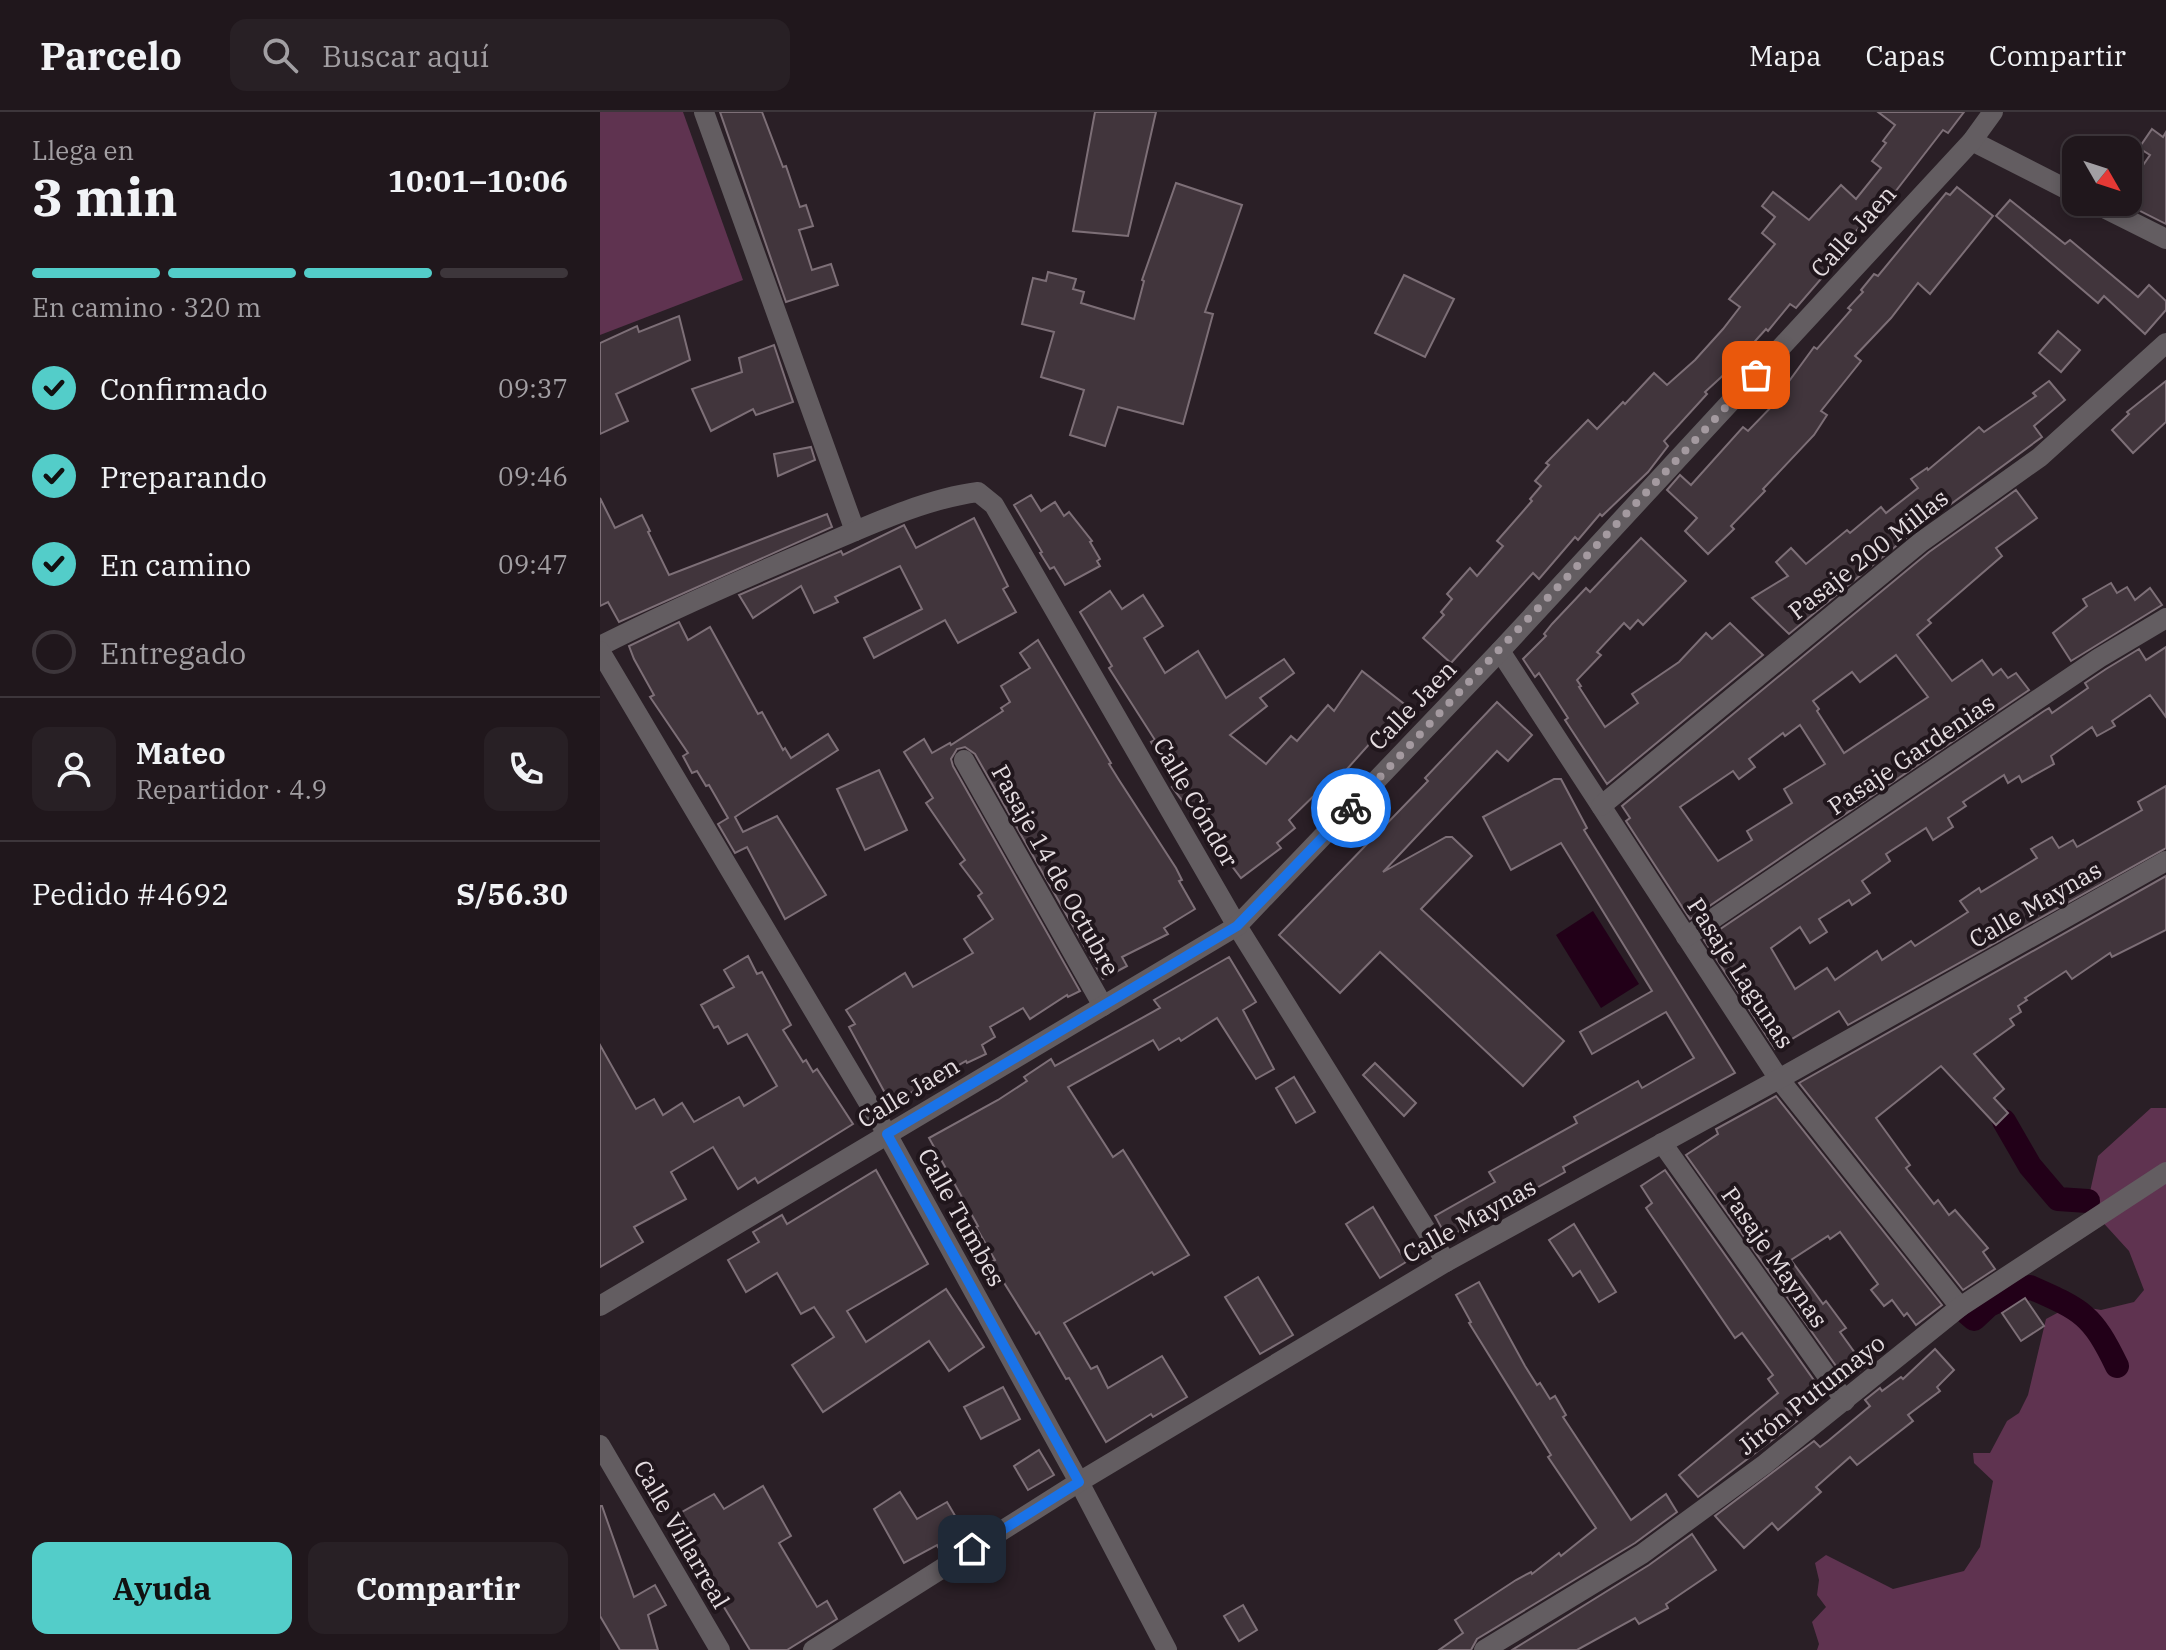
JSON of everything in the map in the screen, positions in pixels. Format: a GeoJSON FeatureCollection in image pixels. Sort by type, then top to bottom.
{"type":"FeatureCollection","features":[{"type":"Feature","properties":{"kind":"street"},"geometry":{"type":"LineString","coordinates":[[602,657],[669,611],[855,531],[704,112]]}},
{"type":"Feature","properties":{"kind":"street","name":"Calle Jaen"},"geometry":{"type":"LineString","coordinates":[[600,1306],[1237,926],[1500,651],[1972,141],[1993,112]]}},
{"type":"Feature","properties":{"kind":"street"},"geometry":{"type":"LineString","coordinates":[[1972,141],[2062,187]]}},
{"type":"Feature","properties":{"kind":"street"},"geometry":{"type":"LineString","coordinates":[[2120,216],[2166,239]]}},
{"type":"Feature","properties":{"kind":"street","name":"Pasaje 200 Millas"},"geometry":{"type":"LineString","coordinates":[[1601,806],[1921,542],[2040,457],[2166,343]]}},
{"type":"Feature","properties":{"kind":"street","name":"Calle Cóndor"},"geometry":{"type":"LineString","coordinates":[[855,531],[956,495],[978,492],[994,505],[1237,926],[1446,1262]]}},
{"type":"Feature","properties":{"kind":"street","name":"Pasaje Gardenias"},"geometry":{"type":"LineString","coordinates":[[1686,937],[2099,658],[2166,618]]}},
{"type":"Feature","properties":{"kind":"street","name":"Pasaje Lagunas"},"geometry":{"type":"LineString","coordinates":[[1500,651],[1779,1079],[1960,1307]]}},
{"type":"Feature","properties":{"kind":"street","name":"Calle Tumbes"},"geometry":{"type":"LineString","coordinates":[[602,657],[887,1134],[1079,1482],[1167,1650]]}},
{"type":"Feature","properties":{"kind":"street","name":"Pasaje 14 de Octubre"},"geometry":{"type":"LineString","coordinates":[[964,760],[1103,1006]]}},
{"type":"Feature","properties":{"kind":"street","name":"Calle Maynas"},"geometry":{"type":"LineString","coordinates":[[813,1650],[1079,1482],[1446,1262],[2166,861]]}},
{"type":"Feature","properties":{"kind":"street","name":"Pasaje Maynas"},"geometry":{"type":"LineString","coordinates":[[1662,1143],[1845,1401]]}},
{"type":"Feature","properties":{"kind":"street","name":"Jirón Putumayo"},"geometry":{"type":"LineString","coordinates":[[1484,1650],[1642,1554],[1765,1464],[1960,1307],[2166,1172]]}},
{"type":"Feature","properties":{"kind":"street","name":"Calle Villarreal"},"geometry":{"type":"LineString","coordinates":[[600,1445],[720,1650]]}},
{"type":"Feature","properties":{"kind":"shaded area"},"geometry":{"type":"Polygon","coordinates":[[[600,112],[683,112],[743,280],[600,335],[600,112]]]}},
{"type":"Feature","properties":{"kind":"shaded area"},"geometry":{"type":"Polygon","coordinates":[[[1593,911],[1639,984],[1601,1008],[1556,935],[1593,911]]]}},
{"type":"Feature","properties":{"kind":"shaded area"},"geometry":{"type":"Polygon","coordinates":[[[2151,1108],[2166,1108],[2166,1650],[1817,1650],[1819,1644],[1812,1622],[1826,1607],[1817,1595],[1819,1580],[1815,1563],[1826,1555],[1893,1589],[1964,1571],[1980,1547],[1993,1481],[1974,1463],[1973,1453],[1990,1453],[2007,1421],[2019,1413],[2028,1395],[2046,1319],[2072,1305],[2101,1310],[2134,1302],[2144,1290],[2129,1251],[2087,1205],[2098,1156],[2151,1108]]]}},
{"type":"Feature","properties":{"kind":"building"},"geometry":{"type":"Polygon","coordinates":[[[720,112],[762,112],[800,207],[806,205],[813,226],[799,230],[812,270],[831,264],[838,285],[786,302],[720,112]]]}},
{"type":"Feature","properties":{"kind":"building"},"geometry":{"type":"Polygon","coordinates":[[[1095,112],[1156,112],[1128,236],[1073,231],[1095,112]]]}},
{"type":"Feature","properties":{"kind":"building"},"geometry":{"type":"Polygon","coordinates":[[[1878,112],[1964,112],[1948,133],[1943,130],[1878,214],[1875,211],[1857,230],[1830,263],[1833,265],[1796,308],[1790,304],[1768,331],[1766,329],[1705,392],[1707,394],[1664,441],[1668,446],[1648,472],[1602,516],[1600,514],[1578,540],[1575,537],[1539,579],[1533,573],[1451,663],[1423,638],[1444,615],[1441,612],[1452,599],[1447,594],[1470,568],[1477,576],[1503,546],[1497,541],[1532,501],[1530,499],[1541,486],[1535,481],[1549,465],[1546,463],[1588,420],[1597,429],[1654,373],[1667,385],[1723,329],[1740,307],[1729,299],[1775,244],[1762,233],[1775,217],[1762,206],[1773,192],[1809,220],[1841,185],[1856,199],[1881,168],[1872,161],[1895,125],[1878,112]]]}},
{"type":"Feature","properties":{"kind":"building"},"geometry":{"type":"Polygon","coordinates":[[[2152,129],[2163,137],[2166,132],[2166,224],[2142,212],[2142,167],[2150,155],[2142,150],[2142,144],[2152,129]]]}},
{"type":"Feature","properties":{"kind":"building"},"geometry":{"type":"Polygon","coordinates":[[[1176,183],[1242,205],[1205,312],[1213,314],[1183,424],[1118,407],[1105,446],[1070,435],[1084,390],[1041,377],[1054,332],[1022,324],[1033,278],[1046,281],[1048,272],[1076,279],[1073,289],[1084,292],[1081,303],[1134,319],[1142,280],[1176,183]]]}},
{"type":"Feature","properties":{"kind":"building"},"geometry":{"type":"Polygon","coordinates":[[[1957,187],[1993,216],[1930,294],[1918,283],[1891,318],[1855,356],[1861,361],[1821,411],[1827,415],[1814,435],[1731,526],[1734,529],[1708,554],[1685,531],[1697,518],[1667,490],[1680,475],[1691,485],[1743,427],[1748,431],[1778,400],[1814,347],[1817,349],[1851,310],[1848,308],[1874,274],[1878,276],[1946,193],[1950,195],[1957,187]]]}},
{"type":"Feature","properties":{"kind":"building"},"geometry":{"type":"Polygon","coordinates":[[[2010,200],[2065,244],[2070,240],[2138,297],[2149,285],[2166,301],[2166,310],[2145,334],[2104,296],[2098,303],[1996,216],[2010,200]]]}},
{"type":"Feature","properties":{"kind":"building"},"geometry":{"type":"Polygon","coordinates":[[[1404,275],[1454,299],[1425,357],[1375,333],[1404,275]]]}},
{"type":"Feature","properties":{"kind":"building"},"geometry":{"type":"Polygon","coordinates":[[[679,316],[690,360],[616,394],[628,421],[600,434],[600,343],[637,326],[639,332],[679,316]]]}},
{"type":"Feature","properties":{"kind":"building"},"geometry":{"type":"Polygon","coordinates":[[[2058,331],[2080,350],[2061,372],[2039,353],[2058,331]]]}},
{"type":"Feature","properties":{"kind":"building"},"geometry":{"type":"Polygon","coordinates":[[[774,345],[793,402],[756,415],[753,409],[711,431],[692,389],[742,372],[739,358],[774,345]]]}},
{"type":"Feature","properties":{"kind":"building"},"geometry":{"type":"Polygon","coordinates":[[[2049,381],[2065,400],[2034,426],[2042,437],[1913,532],[1789,634],[1752,598],[1788,576],[1776,562],[1791,548],[1806,564],[1881,507],[1886,513],[1918,488],[1911,479],[1928,470],[1979,427],[1984,432],[2036,396],[2033,393],[2049,381]]]}},
{"type":"Feature","properties":{"kind":"building"},"geometry":{"type":"Polygon","coordinates":[[[2166,381],[2166,422],[2133,453],[2112,430],[2129,414],[2127,412],[2166,381]]]}},
{"type":"Feature","properties":{"kind":"building"},"geometry":{"type":"Polygon","coordinates":[[[811,447],[815,460],[778,476],[774,454],[811,447]]]}},
{"type":"Feature","properties":{"kind":"building"},"geometry":{"type":"Polygon","coordinates":[[[2016,490],[2037,518],[1996,548],[2002,556],[1928,620],[1931,623],[1917,635],[1952,681],[1982,660],[1993,675],[2001,669],[2008,678],[2016,673],[2029,690],[1690,919],[1626,821],[1630,818],[1622,806],[1929,552],[2016,490]],[[1896,655],[1860,682],[1852,672],[1813,701],[1844,753],[1928,697],[1896,655]],[[1800,725],[1785,736],[1783,733],[1749,759],[1755,767],[1739,779],[1733,771],[1680,807],[1718,861],[1752,840],[1747,831],[1792,803],[1784,789],[1825,764],[1800,725]]]}},
{"type":"Feature","properties":{"kind":"building"},"geometry":{"type":"Polygon","coordinates":[[[1031,495],[1041,511],[1055,502],[1064,516],[1069,512],[1092,541],[1100,566],[1065,585],[1054,567],[1050,569],[1014,505],[1031,495]]]}},
{"type":"Feature","properties":{"kind":"building"},"geometry":{"type":"Polygon","coordinates":[[[600,498],[615,528],[642,515],[669,575],[827,514],[832,527],[619,622],[608,602],[600,606],[600,498]]]}},
{"type":"Feature","properties":{"kind":"building"},"geometry":{"type":"Polygon","coordinates":[[[974,518],[1008,586],[1003,589],[1016,612],[958,643],[945,620],[874,658],[864,638],[922,609],[900,566],[835,597],[838,602],[814,613],[801,586],[753,618],[739,595],[841,551],[843,555],[904,525],[916,548],[974,518]]]}},
{"type":"Feature","properties":{"kind":"building"},"geometry":{"type":"Polygon","coordinates":[[[1641,538],[1686,581],[1643,625],[1638,620],[1630,629],[1624,623],[1597,652],[1601,655],[1577,680],[1605,727],[1638,703],[1632,694],[1679,662],[1706,633],[1712,639],[1730,623],[1763,655],[1607,784],[1539,673],[1535,677],[1523,659],[1586,588],[1590,592],[1641,538]]]}},
{"type":"Feature","properties":{"kind":"building"},"geometry":{"type":"Polygon","coordinates":[[[2111,583],[2117,593],[2127,587],[2135,600],[2150,588],[2162,605],[2071,661],[2053,633],[2087,606],[2083,599],[2111,583]]]}},
{"type":"Feature","properties":{"kind":"building"},"geometry":{"type":"Polygon","coordinates":[[[1110,591],[1122,609],[1143,595],[1163,626],[1144,638],[1165,673],[1198,651],[1226,698],[1284,659],[1294,673],[1260,698],[1267,706],[1230,735],[1266,764],[1291,736],[1297,741],[1328,705],[1334,711],[1362,671],[1408,707],[1394,725],[1389,722],[1331,787],[1327,783],[1289,820],[1295,828],[1277,843],[1281,848],[1241,878],[1172,787],[1176,785],[1151,742],[1155,740],[1109,668],[1112,666],[1080,612],[1110,591]]]}},
{"type":"Feature","properties":{"kind":"building"},"geometry":{"type":"Polygon","coordinates":[[[679,622],[688,640],[710,627],[758,714],[762,712],[783,750],[785,748],[791,758],[828,734],[838,750],[735,817],[743,832],[777,816],[826,895],[785,919],[747,847],[735,853],[718,824],[728,818],[709,785],[706,786],[697,771],[692,773],[683,756],[688,753],[650,697],[654,695],[629,646],[679,622]]]}},
{"type":"Feature","properties":{"kind":"building"},"geometry":{"type":"Polygon","coordinates":[[[1038,640],[1109,764],[1176,868],[1182,880],[1179,881],[1195,909],[1164,928],[1168,934],[1122,957],[1127,966],[1103,979],[975,754],[965,747],[957,749],[951,759],[953,766],[1080,991],[1067,995],[1030,1019],[1023,1008],[990,1027],[995,1037],[982,1045],[986,1054],[966,1061],[891,1104],[849,1027],[855,1024],[846,1010],[905,973],[913,987],[973,953],[964,939],[993,919],[978,896],[982,893],[960,864],[965,860],[926,803],[933,798],[904,752],[924,739],[932,753],[951,745],[1003,711],[1001,708],[1010,702],[1001,686],[1030,668],[1020,653],[1038,640]]]}},
{"type":"Feature","properties":{"kind":"building"},"geometry":{"type":"Polygon","coordinates":[[[2166,647],[2166,717],[2150,695],[2112,721],[2115,726],[2097,736],[2092,727],[2051,756],[2054,764],[2022,782],[2019,776],[2008,783],[2004,775],[1963,802],[1966,806],[1948,818],[1953,827],[1933,840],[1926,828],[1886,854],[1890,861],[1862,881],[1870,893],[1852,905],[1849,900],[1819,919],[1827,932],[1810,943],[1800,927],[1771,948],[1795,989],[1827,968],[1835,980],[1877,951],[1882,960],[1911,941],[1915,946],[1968,912],[1960,901],[2037,858],[2031,849],[2052,837],[2059,848],[2073,840],[2077,847],[2142,810],[2138,802],[2166,786],[2166,848],[1848,1025],[1839,1011],[1775,1049],[1704,940],[2044,711],[2049,708],[2052,713],[2088,688],[2085,683],[2106,669],[2139,649],[2146,660],[2166,647]]]}},
{"type":"Feature","properties":{"kind":"building"},"geometry":{"type":"Polygon","coordinates":[[[1497,702],[1532,735],[1508,761],[1497,751],[1383,872],[1446,837],[1452,837],[1472,856],[1421,909],[1564,1041],[1523,1086],[1380,952],[1340,993],[1279,935],[1428,781],[1425,778],[1497,702]]]}},
{"type":"Feature","properties":{"kind":"building"},"geometry":{"type":"Polygon","coordinates":[[[879,770],[907,830],[865,850],[837,789],[879,770]]]}},
{"type":"Feature","properties":{"kind":"building"},"geometry":{"type":"Polygon","coordinates":[[[1554,779],[1561,779],[1587,828],[1584,830],[1735,1073],[1563,1167],[1565,1172],[1447,1238],[1435,1216],[1495,1182],[1489,1172],[1577,1123],[1574,1117],[1638,1081],[1642,1088],[1694,1058],[1666,1012],[1592,1054],[1580,1032],[1652,991],[1561,843],[1511,870],[1483,817],[1554,779]]]}},
{"type":"Feature","properties":{"kind":"building"},"geometry":{"type":"Polygon","coordinates":[[[2166,876],[2166,930],[2112,957],[2110,953],[2072,979],[2066,971],[2025,998],[2027,1000],[2018,1006],[2021,1012],[2010,1019],[2014,1025],[1974,1054],[2004,1089],[1994,1098],[2008,1113],[1996,1125],[1941,1066],[1876,1118],[1910,1165],[1906,1168],[1934,1204],[1938,1200],[1949,1215],[1955,1210],[1988,1248],[1983,1252],[1995,1269],[1963,1290],[1799,1083],[2166,876]]]}},
{"type":"Feature","properties":{"kind":"building"},"geometry":{"type":"Polygon","coordinates":[[[748,956],[757,974],[762,972],[791,1025],[783,1030],[803,1062],[806,1060],[813,1072],[817,1069],[853,1124],[758,1183],[755,1178],[738,1189],[713,1147],[671,1172],[686,1199],[634,1227],[643,1242],[600,1267],[600,1045],[636,1109],[654,1099],[663,1115],[682,1103],[694,1122],[739,1097],[744,1106],[777,1086],[747,1034],[728,1044],[718,1026],[714,1028],[701,1005],[734,987],[724,970],[748,956]]]}},
{"type":"Feature","properties":{"kind":"building"},"geometry":{"type":"Polygon","coordinates":[[[1229,957],[1256,1002],[1243,1010],[1274,1069],[1256,1079],[1217,1018],[1181,1041],[1179,1038],[1159,1050],[1153,1040],[1068,1087],[1113,1157],[1123,1150],[1189,1255],[1154,1275],[1152,1272],[1064,1323],[1091,1369],[1097,1366],[1108,1388],[1162,1356],[1187,1397],[1153,1417],[1151,1414],[1106,1442],[1069,1378],[1066,1379],[1039,1332],[1036,1334],[991,1262],[995,1260],[978,1226],[929,1138],[998,1100],[1027,1081],[1024,1077],[1051,1059],[1055,1066],[1160,1008],[1154,1000],[1229,957]]]}},
{"type":"Feature","properties":{"kind":"building"},"geometry":{"type":"Polygon","coordinates":[[[1375,1063],[1416,1103],[1404,1116],[1363,1075],[1375,1063]]]}},
{"type":"Feature","properties":{"kind":"building"},"geometry":{"type":"Polygon","coordinates":[[[1294,1077],[1315,1112],[1296,1123],[1276,1088],[1294,1077]]]}},
{"type":"Feature","properties":{"kind":"building"},"geometry":{"type":"Polygon","coordinates":[[[1776,1096],[1942,1305],[1916,1325],[1907,1313],[1904,1316],[1892,1300],[1884,1306],[1871,1290],[1878,1284],[1840,1232],[1830,1239],[1828,1236],[1791,1260],[1823,1304],[1826,1301],[1846,1328],[1840,1332],[1865,1367],[1846,1380],[1686,1155],[1718,1134],[1716,1129],[1776,1096]]]}},
{"type":"Feature","properties":{"kind":"building"},"geometry":{"type":"Polygon","coordinates":[[[876,1170],[928,1264],[847,1311],[866,1342],[946,1289],[984,1347],[949,1371],[929,1341],[823,1412],[792,1365],[834,1337],[814,1307],[801,1314],[777,1273],[746,1292],[728,1260],[759,1242],[753,1232],[782,1215],[787,1224],[876,1170]]]}},
{"type":"Feature","properties":{"kind":"building"},"geometry":{"type":"Polygon","coordinates":[[[1665,1170],[1818,1386],[1786,1408],[1797,1421],[1698,1497],[1679,1475],[1778,1393],[1768,1379],[1773,1375],[1742,1333],[1735,1338],[1646,1208],[1652,1203],[1641,1186],[1665,1170]]]}},
{"type":"Feature","properties":{"kind":"building"},"geometry":{"type":"Polygon","coordinates":[[[1373,1207],[1406,1262],[1380,1278],[1346,1224],[1373,1207]]]}},
{"type":"Feature","properties":{"kind":"building"},"geometry":{"type":"Polygon","coordinates":[[[1574,1224],[1616,1292],[1599,1302],[1580,1271],[1573,1276],[1549,1240],[1574,1224]]]}},
{"type":"Feature","properties":{"kind":"building"},"geometry":{"type":"Polygon","coordinates":[[[1258,1277],[1293,1335],[1260,1354],[1225,1297],[1258,1277]]]}},
{"type":"Feature","properties":{"kind":"building"},"geometry":{"type":"Polygon","coordinates":[[[1479,1282],[1537,1385],[1540,1383],[1550,1399],[1555,1396],[1566,1415],[1563,1417],[1631,1520],[1666,1494],[1677,1512],[1635,1543],[1477,1639],[1471,1650],[1439,1650],[1463,1633],[1455,1620],[1516,1580],[1532,1574],[1559,1553],[1561,1556],[1596,1528],[1548,1457],[1551,1455],[1469,1323],[1456,1295],[1479,1282]]]}},
{"type":"Feature","properties":{"kind":"building"},"geometry":{"type":"Polygon","coordinates":[[[2025,1298],[2044,1326],[2021,1341],[2002,1313],[2025,1298]]]}},
{"type":"Feature","properties":{"kind":"building"},"geometry":{"type":"Polygon","coordinates":[[[1935,1349],[1954,1370],[1937,1387],[1940,1391],[1908,1415],[1913,1421],[1857,1465],[1850,1457],[1816,1487],[1821,1492],[1778,1530],[1772,1523],[1744,1548],[1715,1516],[1814,1441],[1820,1447],[1828,1441],[1870,1406],[1865,1400],[1880,1388],[1882,1391],[1901,1377],[1903,1379],[1935,1349]]]}},
{"type":"Feature","properties":{"kind":"building"},"geometry":{"type":"Polygon","coordinates":[[[1003,1387],[1020,1419],[981,1439],[964,1407],[1003,1387]]]}},
{"type":"Feature","properties":{"kind":"building"},"geometry":{"type":"Polygon","coordinates":[[[1039,1450],[1054,1475],[1028,1490],[1014,1466],[1039,1450]]]}},
{"type":"Feature","properties":{"kind":"building"},"geometry":{"type":"Polygon","coordinates":[[[763,1486],[791,1536],[779,1543],[817,1607],[827,1601],[837,1619],[787,1650],[750,1650],[710,1584],[713,1582],[675,1516],[714,1494],[724,1509],[763,1486]]]}},
{"type":"Feature","properties":{"kind":"building"},"geometry":{"type":"Polygon","coordinates":[[[900,1492],[917,1519],[947,1502],[964,1531],[904,1563],[874,1509],[900,1492]]]}},
{"type":"Feature","properties":{"kind":"building"},"geometry":{"type":"Polygon","coordinates":[[[600,1506],[634,1597],[655,1585],[666,1605],[648,1615],[658,1650],[620,1650],[600,1616],[600,1506]]]}},
{"type":"Feature","properties":{"kind":"building"},"geometry":{"type":"Polygon","coordinates":[[[1692,1534],[1716,1570],[1666,1604],[1668,1608],[1639,1624],[1635,1618],[1577,1650],[1512,1650],[1649,1565],[1692,1534]]]}},
{"type":"Feature","properties":{"kind":"building"},"geometry":{"type":"Polygon","coordinates":[[[1243,1605],[1257,1630],[1239,1641],[1224,1616],[1243,1605]]]}},
{"type":"Feature","properties":{"kind":"waterway"},"geometry":{"type":"LineString","coordinates":[[2004,1121],[2030,1166],[2058,1199],[2088,1201]]}},
{"type":"Feature","properties":{"kind":"waterway"},"geometry":{"type":"LineString","coordinates":[[1960,1307],[1974,1319],[1989,1305],[2030,1287],[2084,1316],[2100,1335],[2117,1366]]}},
{"type":"Feature","properties":{"kind":"way so far"},"geometry":{"type":"LineString","coordinates":[[1351,808],[1756,375]]}},
{"type":"Feature","properties":{"kind":"route"},"geometry":{"type":"LineString","coordinates":[[972,1549],[1079,1482],[887,1134],[1237,926],[1351,808]]}}]}
